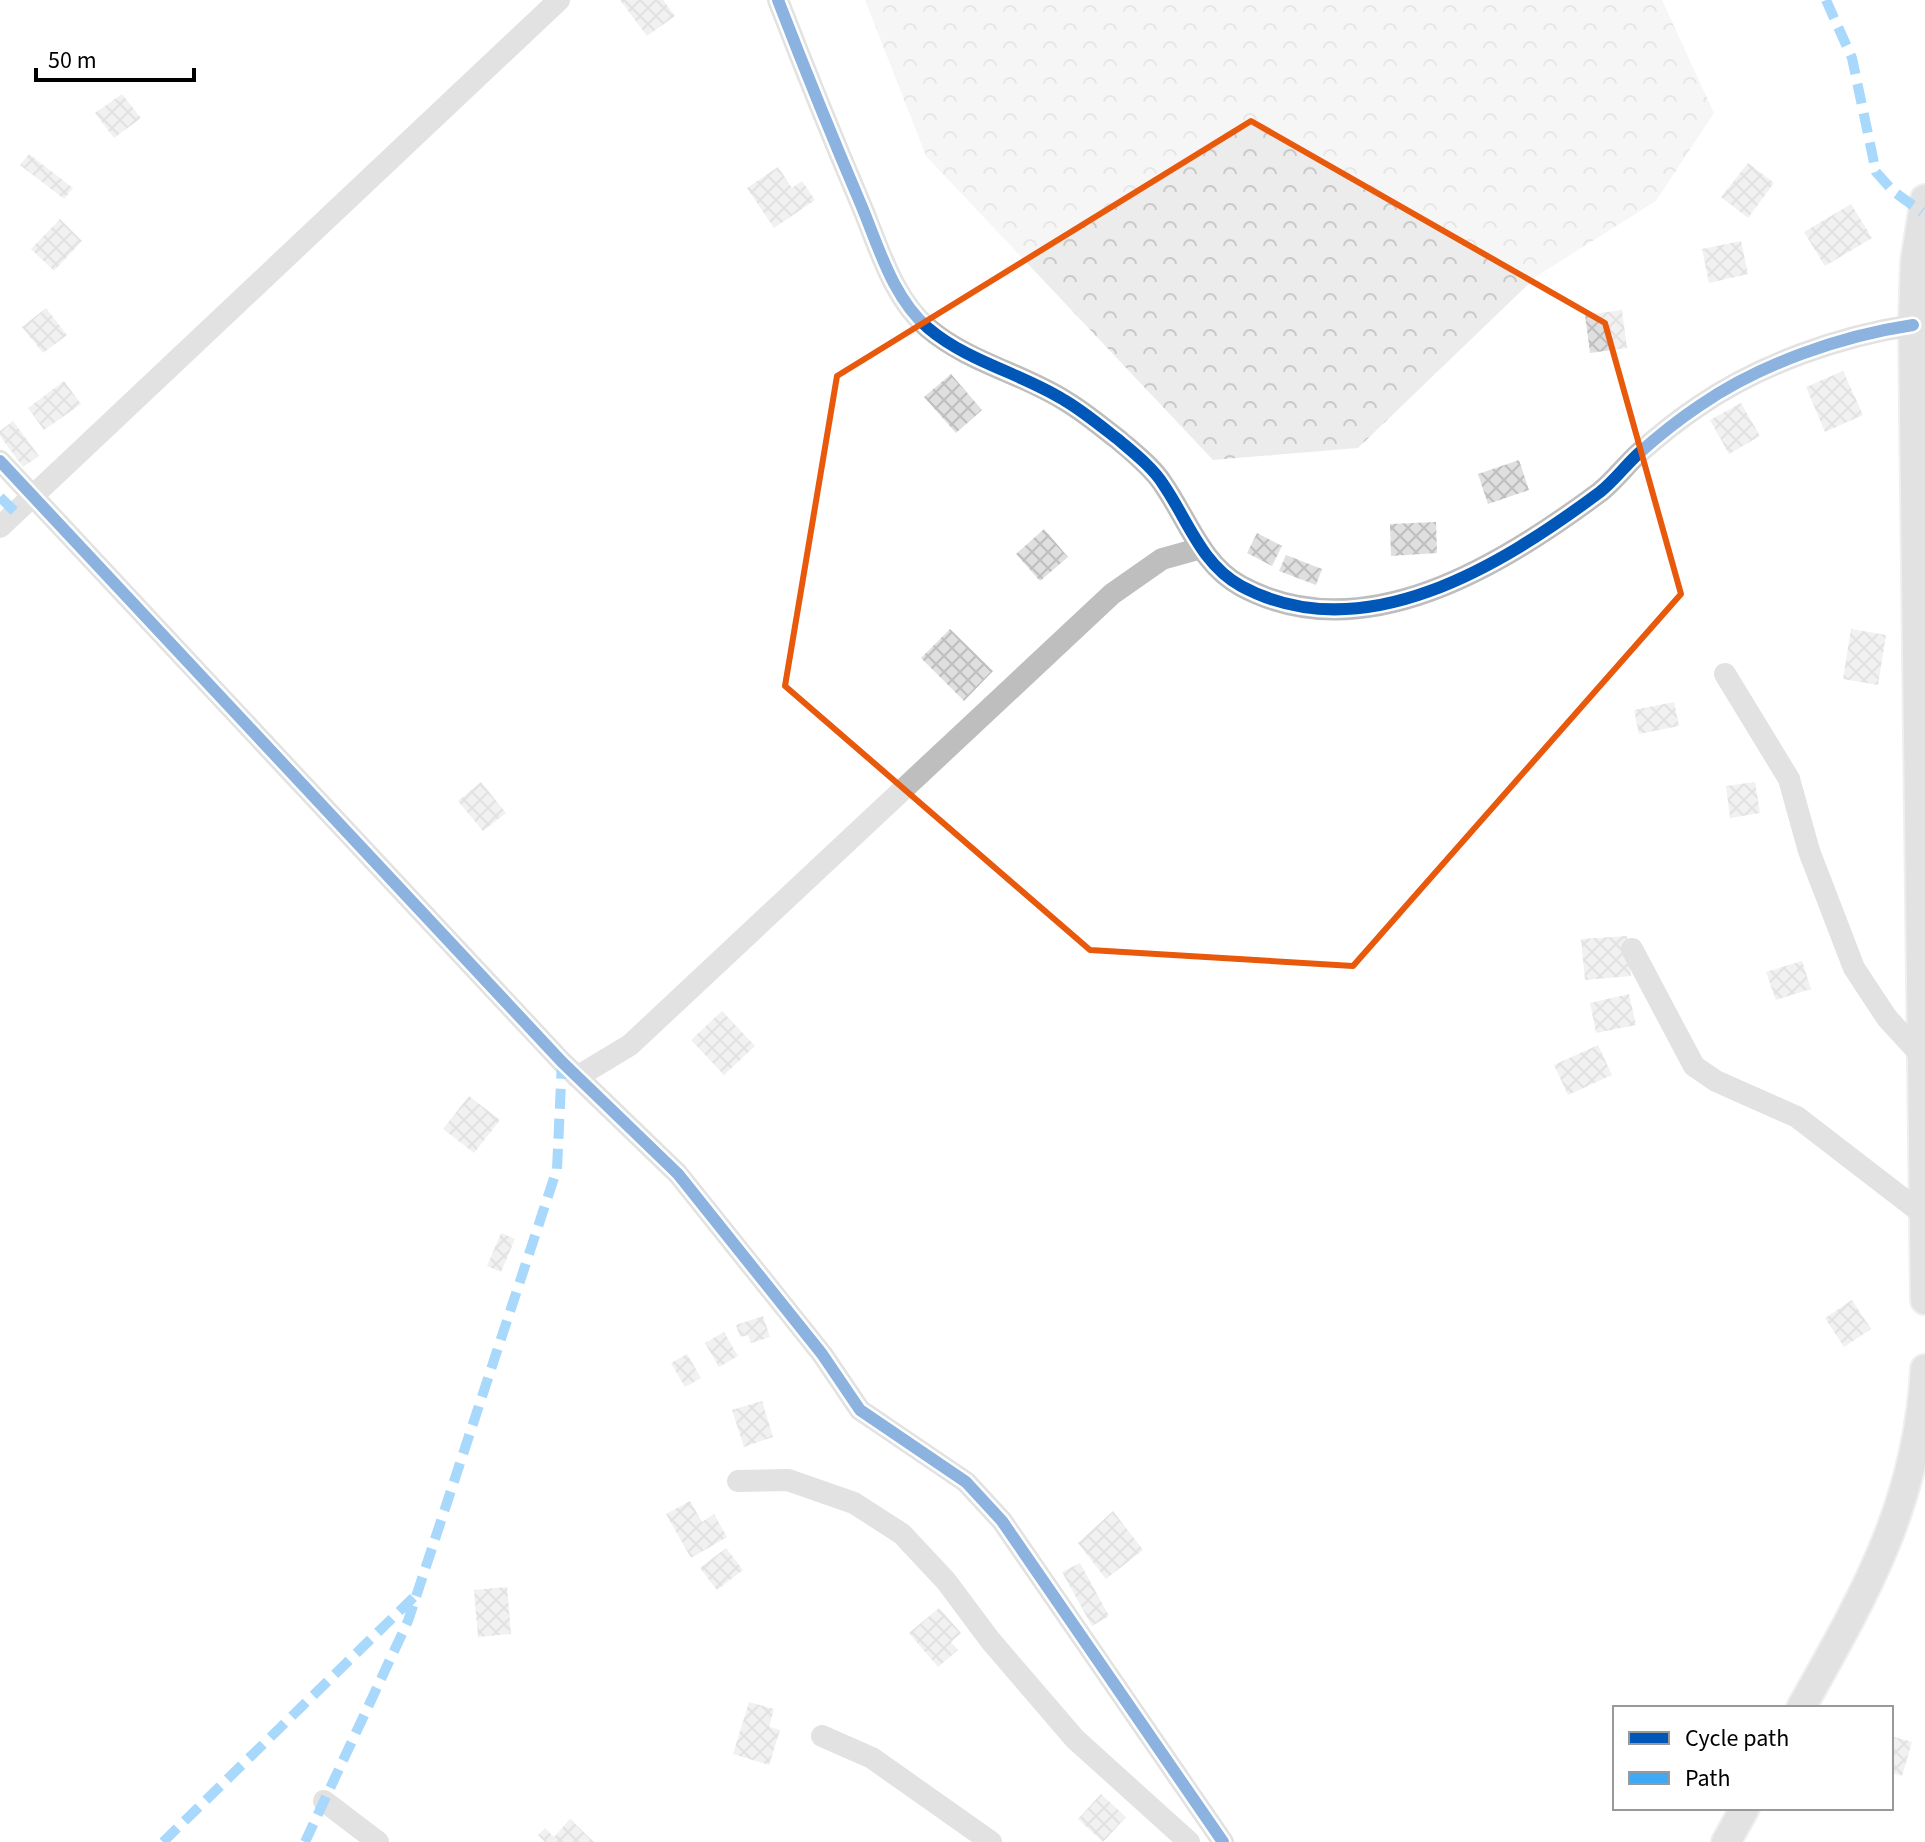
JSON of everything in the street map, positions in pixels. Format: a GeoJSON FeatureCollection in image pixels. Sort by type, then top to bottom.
{"type":"FeatureCollection","features":[{"type":"Feature","properties":{"kind":"main road"},"geometry":{"type":"LineString","coordinates":[[1925,199],[1915,262],[1913,325],[1925,1300]]}},
{"type":"Feature","properties":{"kind":"main road"},"geometry":{"type":"LineString","coordinates":[[1802,1706],[1891,1537],[1920,1463],[1925,1369]]}},
{"type":"Feature","properties":{"kind":"main road"},"geometry":{"type":"LineString","coordinates":[[1726,1842],[1744,1810]]}},
{"type":"Feature","properties":{"kind":"street"},"geometry":{"type":"LineString","coordinates":[[0,527],[559,0]]}},
{"type":"Feature","properties":{"kind":"street"},"geometry":{"type":"LineString","coordinates":[[778,0],[887,269],[927,327],[970,355],[1062,398],[1120,441],[1160,479],[1190,524],[1198,549],[1237,584],[1281,605],[1341,609],[1367,607],[1439,589],[1504,556],[1604,490],[1639,453],[1699,405],[1750,377],[1867,332],[1913,325]]}},
{"type":"Feature","properties":{"kind":"street"},"geometry":{"type":"LineString","coordinates":[[1915,262],[1925,289]]}},
{"type":"Feature","properties":{"kind":"street"},"geometry":{"type":"LineString","coordinates":[[0,461],[577,1077],[678,1174],[822,1354],[860,1410],[966,1482],[1002,1521],[1223,1842]]}},
{"type":"Feature","properties":{"kind":"street"},"geometry":{"type":"LineString","coordinates":[[577,1077],[630,1045],[1112,594],[1146,567],[1198,549]]}},
{"type":"Feature","properties":{"kind":"street"},"geometry":{"type":"LineString","coordinates":[[1725,674],[1789,779],[1809,851],[1854,968],[1887,1018],[1922,1040]]}},
{"type":"Feature","properties":{"kind":"street"},"geometry":{"type":"LineString","coordinates":[[1632,949],[1694,1066],[1716,1081],[1797,1117],[1923,1214]]}},
{"type":"Feature","properties":{"kind":"street"},"geometry":{"type":"LineString","coordinates":[[738,1481],[788,1480],[854,1503],[902,1534],[946,1581],[990,1640],[1075,1739],[1189,1842]]}},
{"type":"Feature","properties":{"kind":"street"},"geometry":{"type":"LineString","coordinates":[[822,1736],[872,1758],[991,1842]]}},
{"type":"Feature","properties":{"kind":"street"},"geometry":{"type":"LineString","coordinates":[[324,1801],[378,1842]]}},
{"type":"Feature","properties":{"kind":"highlighted area"},"geometry":{"type":"Polygon","coordinates":[[[1251,121],[1605,323],[1681,594],[1353,966],[1090,950],[785,686],[837,376],[1251,121]]]}},
{"type":"Feature","properties":{"kind":"green space"},"geometry":{"type":"Polygon","coordinates":[[[865,0],[1662,0],[1714,113],[1656,201],[1537,276],[1358,448],[1213,460],[926,156],[865,0]]]}},
{"type":"Feature","properties":{"kind":"building"},"geometry":{"type":"Polygon","coordinates":[[[620,0],[663,0],[675,16],[647,36],[620,0]]]}},
{"type":"Feature","properties":{"kind":"building"},"geometry":{"type":"Polygon","coordinates":[[[122,94],[141,118],[114,138],[95,113],[122,94]]]}},
{"type":"Feature","properties":{"kind":"building"},"geometry":{"type":"Polygon","coordinates":[[[29,154],[73,188],[64,199],[20,165],[29,154]]]}},
{"type":"Feature","properties":{"kind":"building"},"geometry":{"type":"Polygon","coordinates":[[[1748,163],[1774,183],[1748,218],[1721,197],[1748,163]]]}},
{"type":"Feature","properties":{"kind":"building"},"geometry":{"type":"Polygon","coordinates":[[[778,167],[792,188],[802,181],[815,200],[774,228],[747,188],[778,167]]]}},
{"type":"Feature","properties":{"kind":"building"},"geometry":{"type":"Polygon","coordinates":[[[1851,204],[1872,238],[1825,266],[1804,232],[1851,204]]]}},
{"type":"Feature","properties":{"kind":"building"},"geometry":{"type":"Polygon","coordinates":[[[60,219],[82,241],[54,271],[31,249],[60,219]]]}},
{"type":"Feature","properties":{"kind":"building"},"geometry":{"type":"Polygon","coordinates":[[[1741,241],[1748,274],[1709,283],[1702,249],[1741,241]]]}},
{"type":"Feature","properties":{"kind":"building"},"geometry":{"type":"Polygon","coordinates":[[[46,308],[67,335],[43,353],[22,327],[46,308]]]}},
{"type":"Feature","properties":{"kind":"building"},"geometry":{"type":"Polygon","coordinates":[[[1622,310],[1627,348],[1590,353],[1585,315],[1622,310]]]}},
{"type":"Feature","properties":{"kind":"building"},"geometry":{"type":"Polygon","coordinates":[[[1843,371],[1863,415],[1825,432],[1806,387],[1843,371]]]}},
{"type":"Feature","properties":{"kind":"building"},"geometry":{"type":"Polygon","coordinates":[[[951,374],[982,410],[956,433],[924,397],[951,374]]]}},
{"type":"Feature","properties":{"kind":"building"},"geometry":{"type":"Polygon","coordinates":[[[64,381],[81,404],[44,430],[28,408],[64,381]]]}},
{"type":"Feature","properties":{"kind":"building"},"geometry":{"type":"Polygon","coordinates":[[[1741,403],[1760,436],[1729,454],[1710,420],[1741,403]]]}},
{"type":"Feature","properties":{"kind":"building"},"geometry":{"type":"Polygon","coordinates":[[[13,421],[39,456],[23,467],[0,436],[0,431],[13,421]]]}},
{"type":"Feature","properties":{"kind":"building"},"geometry":{"type":"Polygon","coordinates":[[[1519,460],[1529,490],[1488,504],[1478,474],[1519,460]]]}},
{"type":"Feature","properties":{"kind":"building"},"geometry":{"type":"Polygon","coordinates":[[[1436,522],[1437,553],[1391,556],[1390,524],[1436,522]]]}},
{"type":"Feature","properties":{"kind":"building"},"geometry":{"type":"Polygon","coordinates":[[[1044,529],[1068,557],[1040,581],[1016,554],[1044,529]]]}},
{"type":"Feature","properties":{"kind":"building"},"geometry":{"type":"Polygon","coordinates":[[[1257,533],[1282,546],[1272,566],[1247,553],[1257,533]]]}},
{"type":"Feature","properties":{"kind":"building"},"geometry":{"type":"Polygon","coordinates":[[[1286,555],[1322,569],[1316,585],[1279,571],[1286,555]]]}},
{"type":"Feature","properties":{"kind":"building"},"geometry":{"type":"Polygon","coordinates":[[[950,629],[993,671],[964,701],[921,658],[950,629]]]}},
{"type":"Feature","properties":{"kind":"building"},"geometry":{"type":"Polygon","coordinates":[[[1851,629],[1886,635],[1878,685],[1843,679],[1851,629]]]}},
{"type":"Feature","properties":{"kind":"building"},"geometry":{"type":"Polygon","coordinates":[[[1674,702],[1679,726],[1639,734],[1634,710],[1674,702]]]}},
{"type":"Feature","properties":{"kind":"building"},"geometry":{"type":"Polygon","coordinates":[[[481,782],[506,813],[483,831],[458,801],[481,782]]]}},
{"type":"Feature","properties":{"kind":"building"},"geometry":{"type":"Polygon","coordinates":[[[1755,782],[1760,813],[1730,818],[1726,786],[1755,782]]]}},
{"type":"Feature","properties":{"kind":"building"},"geometry":{"type":"Polygon","coordinates":[[[1627,936],[1631,976],[1585,980],[1581,939],[1627,936]]]}},
{"type":"Feature","properties":{"kind":"building"},"geometry":{"type":"Polygon","coordinates":[[[1802,961],[1811,989],[1776,1000],[1766,972],[1802,961]]]}},
{"type":"Feature","properties":{"kind":"building"},"geometry":{"type":"Polygon","coordinates":[[[1629,994],[1636,1025],[1596,1033],[1590,1003],[1629,994]]]}},
{"type":"Feature","properties":{"kind":"building"},"geometry":{"type":"Polygon","coordinates":[[[722,1011],[755,1046],[724,1075],[691,1040],[722,1011]]]}},
{"type":"Feature","properties":{"kind":"building"},"geometry":{"type":"Polygon","coordinates":[[[1598,1045],[1612,1075],[1568,1095],[1554,1065],[1598,1045]]]}},
{"type":"Feature","properties":{"kind":"building"},"geometry":{"type":"Polygon","coordinates":[[[469,1096],[500,1120],[474,1153],[443,1129],[469,1096]]]}},
{"type":"Feature","properties":{"kind":"building"},"geometry":{"type":"Polygon","coordinates":[[[501,1233],[515,1239],[501,1272],[487,1266],[501,1233]]]}},
{"type":"Feature","properties":{"kind":"building"},"geometry":{"type":"Polygon","coordinates":[[[1852,1300],[1871,1329],[1844,1347],[1825,1318],[1852,1300]]]}},
{"type":"Feature","properties":{"kind":"building"},"geometry":{"type":"Polygon","coordinates":[[[763,1316],[770,1337],[751,1343],[748,1335],[740,1337],[736,1325],[763,1316]]]}},
{"type":"Feature","properties":{"kind":"building"},"geometry":{"type":"Polygon","coordinates":[[[724,1332],[738,1356],[719,1367],[705,1343],[724,1332]]]}},
{"type":"Feature","properties":{"kind":"building"},"geometry":{"type":"Polygon","coordinates":[[[687,1354],[701,1378],[685,1387],[671,1363],[687,1354]]]}},
{"type":"Feature","properties":{"kind":"building"},"geometry":{"type":"Polygon","coordinates":[[[762,1401],[773,1437],[744,1447],[732,1410],[762,1401]]]}},
{"type":"Feature","properties":{"kind":"building"},"geometry":{"type":"Polygon","coordinates":[[[690,1501],[702,1522],[714,1514],[727,1537],[691,1558],[666,1514],[690,1501]]]}},
{"type":"Feature","properties":{"kind":"building"},"geometry":{"type":"Polygon","coordinates":[[[1113,1511],[1143,1550],[1106,1579],[1078,1543],[1113,1511]]]}},
{"type":"Feature","properties":{"kind":"building"},"geometry":{"type":"Polygon","coordinates":[[[726,1548],[743,1570],[717,1590],[700,1568],[726,1548]]]}},
{"type":"Feature","properties":{"kind":"building"},"geometry":{"type":"Polygon","coordinates":[[[1080,1563],[1109,1616],[1092,1626],[1062,1572],[1080,1563]]]}},
{"type":"Feature","properties":{"kind":"building"},"geometry":{"type":"Polygon","coordinates":[[[507,1587],[511,1634],[478,1637],[474,1590],[507,1587]]]}},
{"type":"Feature","properties":{"kind":"building"},"geometry":{"type":"Polygon","coordinates":[[[939,1608],[961,1633],[951,1642],[958,1650],[938,1667],[909,1633],[939,1608]]]}},
{"type":"Feature","properties":{"kind":"building"},"geometry":{"type":"Polygon","coordinates":[[[749,1702],[774,1709],[769,1727],[780,1730],[769,1765],[733,1754],[749,1702]]]}},
{"type":"Feature","properties":{"kind":"building"},"geometry":{"type":"Polygon","coordinates":[[[1893,1737],[1912,1742],[1902,1776],[1893,1774],[1893,1737]]]}},
{"type":"Feature","properties":{"kind":"building"},"geometry":{"type":"Polygon","coordinates":[[[1101,1794],[1126,1817],[1103,1842],[1078,1819],[1101,1794]]]}},
{"type":"Feature","properties":{"kind":"building"},"geometry":{"type":"Polygon","coordinates":[[[570,1819],[594,1842],[545,1842],[538,1835],[545,1828],[554,1837],[570,1819]]]}},
{"type":"Feature","properties":{"kind":"marked path"},"geometry":{"type":"LineString","coordinates":[[1826,0],[1852,58],[1876,172],[1893,191],[1922,212]]}},
{"type":"Feature","properties":{"kind":"marked path"},"geometry":{"type":"LineString","coordinates":[[0,497],[15,512]]}},
{"type":"Feature","properties":{"kind":"marked path"},"geometry":{"type":"LineString","coordinates":[[305,1842],[408,1621],[557,1169],[562,1062]]}},
{"type":"Feature","properties":{"kind":"marked path"},"geometry":{"type":"LineString","coordinates":[[163,1842],[415,1596]]}},
{"type":"Feature","properties":{"kind":"cycle path"},"geometry":{"type":"LineString","coordinates":[[778,0],[881,255],[896,287],[916,316],[960,350],[1047,391],[1099,425],[1159,478],[1215,566],[1241,586],[1287,604],[1335,609],[1382,605],[1430,591],[1476,571],[1520,547],[1600,492],[1660,435],[1723,391],[1774,365],[1829,344],[1913,325]]}},
{"type":"Feature","properties":{"kind":"cycle path"},"geometry":{"type":"LineString","coordinates":[[0,461],[562,1062],[678,1174],[822,1354],[860,1410],[966,1482],[1002,1521],[1223,1842]]}}]}
